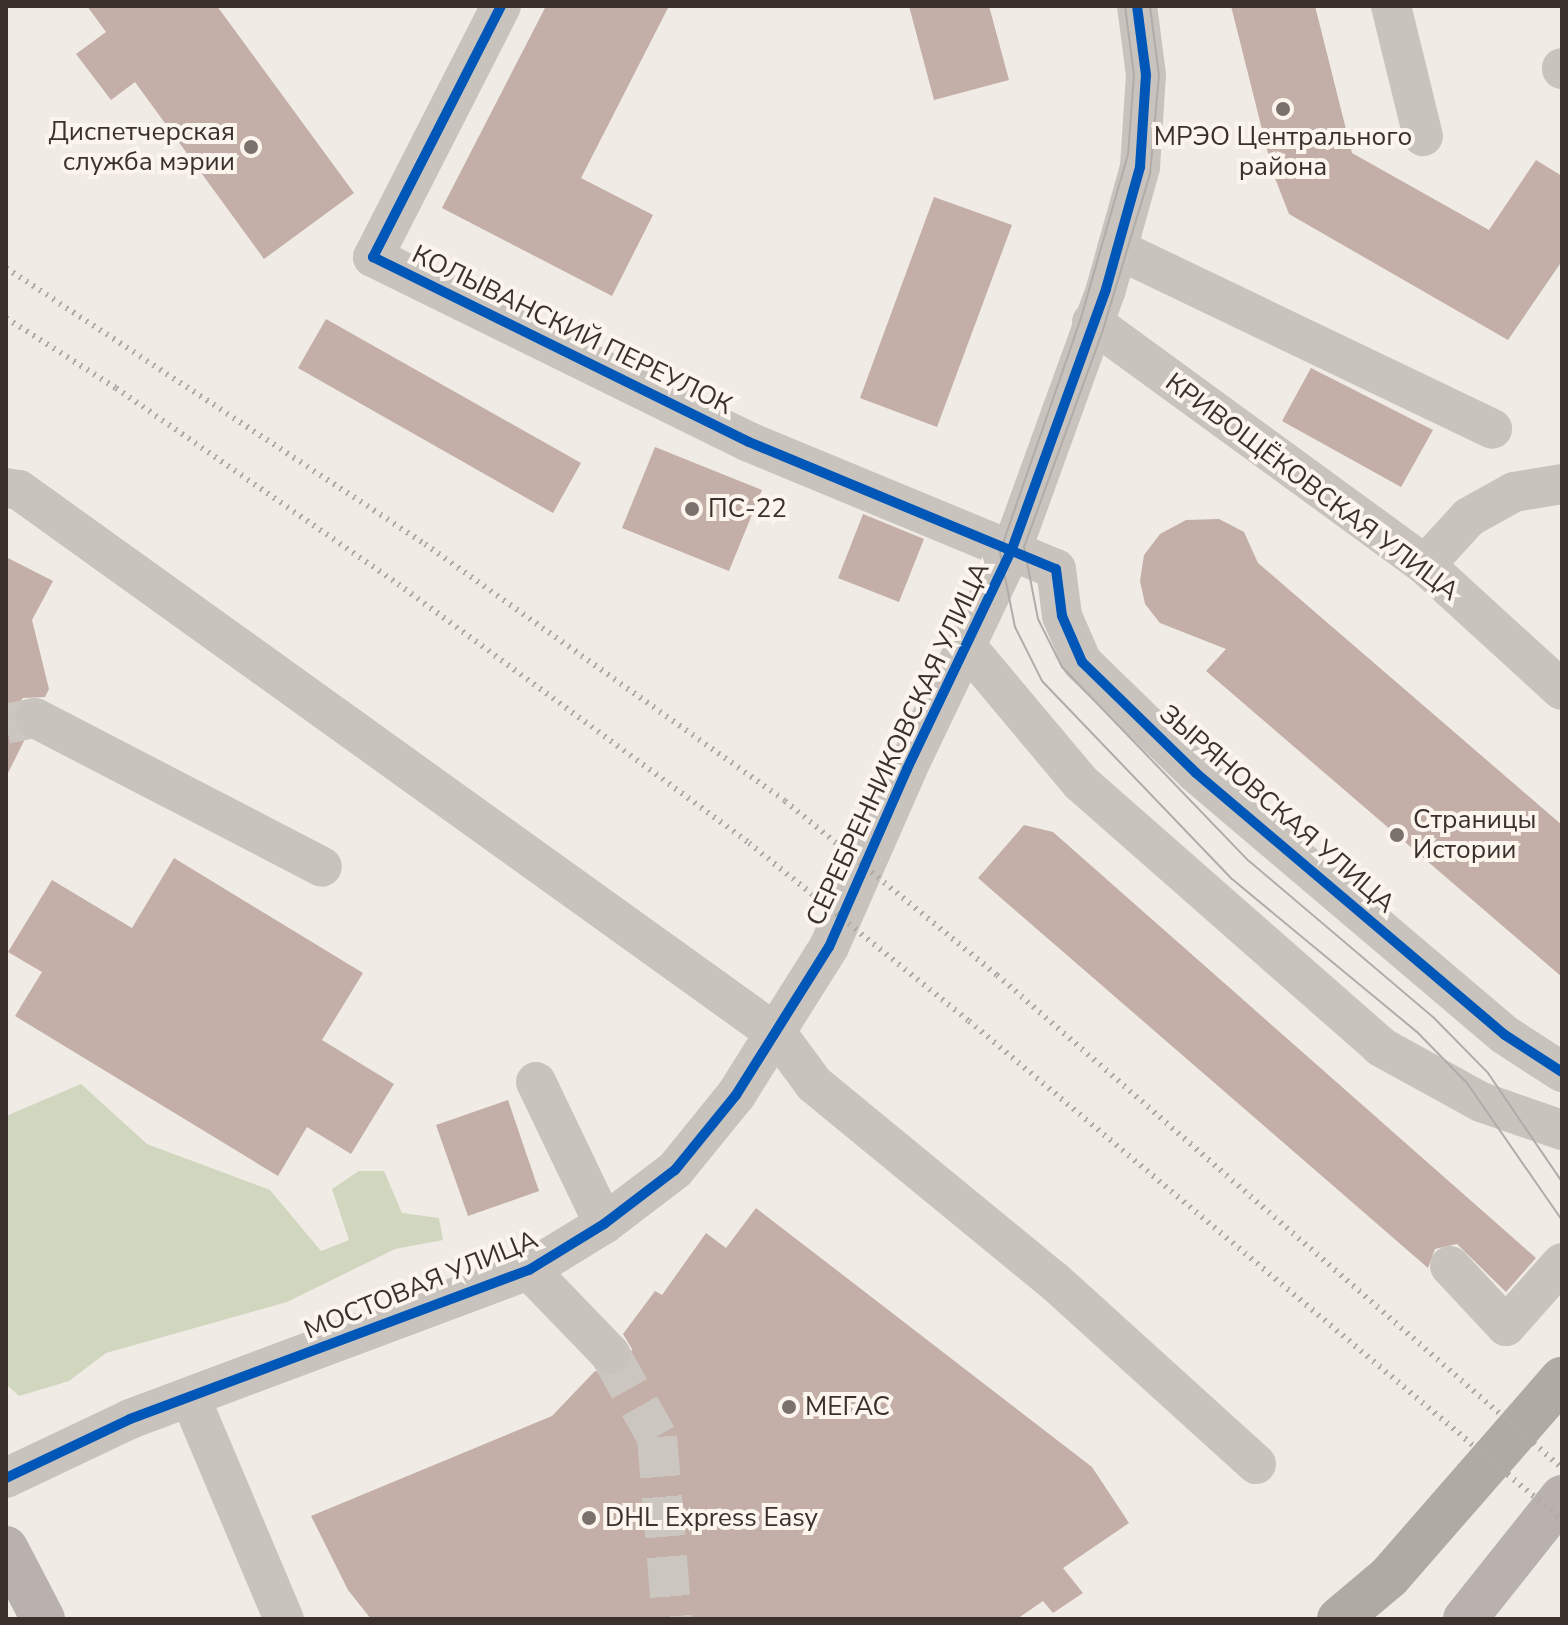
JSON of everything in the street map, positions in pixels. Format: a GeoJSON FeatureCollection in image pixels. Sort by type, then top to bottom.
{"type":"FeatureCollection","features":[{"type":"Feature","properties":{"kind":"highway"},"geometry":{"type":"LineString","coordinates":[[1339,1619],[1389,1577],[1562,1379]]}},
{"type":"Feature","properties":{"kind":"main road"},"geometry":{"type":"LineString","coordinates":[[1465,1619],[1562,1497]]}},
{"type":"Feature","properties":{"kind":"main road"},"geometry":{"type":"LineString","coordinates":[[6,1548],[43,1619]]}},
{"type":"Feature","properties":{"kind":"street","name":"КОЛЫВАНСКИЙ ПЕРЕУЛОК"},"geometry":{"type":"LineString","coordinates":[[501,6],[373,257],[749,442],[1012,549]]}},
{"type":"Feature","properties":{"kind":"street","name":"СЕРЕБРЕННИКОВСКАЯ УЛИЦА"},"geometry":{"type":"LineString","coordinates":[[829,947],[1012,549],[1117,249],[1140,167],[1146,75],[1137,6]]}},
{"type":"Feature","properties":{"kind":"street"},"geometry":{"type":"LineString","coordinates":[[1391,6],[1423,136]]}},
{"type":"Feature","properties":{"kind":"street"},"geometry":{"type":"LineString","coordinates":[[1117,249],[1492,429]]}},
{"type":"Feature","properties":{"kind":"street","name":"КРИВОЩЁКОВСКАЯ УЛИЦА"},"geometry":{"type":"LineString","coordinates":[[1092,322],[1425,565],[1562,690]]}},
{"type":"Feature","properties":{"kind":"street"},"geometry":{"type":"LineString","coordinates":[[1425,565],[1469,517],[1514,492],[1562,484]]}},
{"type":"Feature","properties":{"kind":"street"},"geometry":{"type":"LineString","coordinates":[[6,488],[19,490],[778,1035],[814,1084],[1053,1280],[1256,1464]]}},
{"type":"Feature","properties":{"kind":"street","name":"ЗЫРЯНОВСКАЯ УЛИЦА"},"geometry":{"type":"LineString","coordinates":[[1012,549],[1056,569],[1062,616],[1082,662],[1196,773],[1505,1035],[1562,1072]]}},
{"type":"Feature","properties":{"kind":"street"},"geometry":{"type":"LineString","coordinates":[[966,646],[1081,783],[1381,1047],[1481,1102],[1562,1130]]}},
{"type":"Feature","properties":{"kind":"street"},"geometry":{"type":"LineString","coordinates":[[35,718],[322,867]]}},
{"type":"Feature","properties":{"kind":"street","name":"МОСТОВАЯ УЛИЦА"},"geometry":{"type":"LineString","coordinates":[[6,1478],[190,1397],[529,1270],[604,1224],[675,1170],[778,1035],[829,947]]}},
{"type":"Feature","properties":{"kind":"street"},"geometry":{"type":"LineString","coordinates":[[536,1082],[604,1224]]}},
{"type":"Feature","properties":{"kind":"street"},"geometry":{"type":"LineString","coordinates":[[1450,1266],[1506,1326],[1562,1263]]}},
{"type":"Feature","properties":{"kind":"street"},"geometry":{"type":"LineString","coordinates":[[529,1270],[610,1354]]}},
{"type":"Feature","properties":{"kind":"street"},"geometry":{"type":"LineString","coordinates":[[190,1397],[284,1619]]}},
{"type":"Feature","properties":{"kind":"green space"},"geometry":{"type":"Polygon","coordinates":[[[81,1084],[147,1144],[270,1190],[321,1251],[349,1240],[332,1189],[359,1171],[384,1171],[402,1213],[439,1218],[443,1240],[395,1249],[287,1302],[106,1353],[69,1381],[19,1396],[6,1384],[6,1116],[81,1084]]]}},
{"type":"Feature","properties":{"kind":"building","name":"Диспетчерская служба мэрии"},"geometry":{"type":"Polygon","coordinates":[[[87,6],[217,6],[354,193],[264,259],[135,82],[111,100],[76,54],[106,32],[87,6]]]}},
{"type":"Feature","properties":{"kind":"building"},"geometry":{"type":"Polygon","coordinates":[[[546,6],[669,6],[581,178],[653,215],[612,296],[442,208],[546,6]]]}},
{"type":"Feature","properties":{"kind":"building"},"geometry":{"type":"Polygon","coordinates":[[[909,6],[989,6],[1009,80],[934,100],[909,6]]]}},
{"type":"Feature","properties":{"kind":"building"},"geometry":{"type":"Polygon","coordinates":[[[1231,6],[1315,6],[1352,153],[1489,230],[1536,160],[1562,176],[1562,261],[1508,340],[1289,214],[1273,173],[1231,6]]]}},
{"type":"Feature","properties":{"kind":"building"},"geometry":{"type":"Polygon","coordinates":[[[934,197],[1012,225],[937,427],[860,398],[934,197]]]}},
{"type":"Feature","properties":{"kind":"building"},"geometry":{"type":"Polygon","coordinates":[[[326,319],[581,463],[553,513],[298,368],[326,319]]]}},
{"type":"Feature","properties":{"kind":"building"},"geometry":{"type":"Polygon","coordinates":[[[1311,368],[1433,430],[1401,487],[1282,421],[1311,368]]]}},
{"type":"Feature","properties":{"kind":"building","name":"ПС-22"},"geometry":{"type":"Polygon","coordinates":[[[655,447],[762,490],[729,571],[622,528],[655,447]]]}},
{"type":"Feature","properties":{"kind":"building"},"geometry":{"type":"Polygon","coordinates":[[[863,514],[924,539],[899,602],[838,578],[863,514]]]}},
{"type":"Feature","properties":{"kind":"building"},"geometry":{"type":"Polygon","coordinates":[[[1219,519],[1244,532],[1258,563],[1562,825],[1562,977],[1206,671],[1226,649],[1160,623],[1145,604],[1140,581],[1144,555],[1160,534],[1186,520],[1219,519]]]}},
{"type":"Feature","properties":{"kind":"building"},"geometry":{"type":"Polygon","coordinates":[[[6,557],[53,581],[32,620],[49,689],[45,697],[23,698],[14,708],[15,730],[25,739],[6,777],[6,557]]]}},
{"type":"Feature","properties":{"kind":"building"},"geometry":{"type":"Polygon","coordinates":[[[1024,825],[1053,832],[1536,1258],[1506,1292],[1457,1244],[1435,1249],[1428,1268],[978,878],[1024,825]]]}},
{"type":"Feature","properties":{"kind":"building"},"geometry":{"type":"Polygon","coordinates":[[[174,858],[363,973],[322,1040],[394,1084],[351,1154],[307,1127],[278,1176],[15,1016],[42,972],[8,952],[52,880],[132,928],[174,858]]]}},
{"type":"Feature","properties":{"kind":"building"},"geometry":{"type":"Polygon","coordinates":[[[508,1100],[539,1191],[468,1216],[436,1125],[508,1100]]]}},
{"type":"Feature","properties":{"kind":"building","name":"МЕГАС"},"geometry":{"type":"Polygon","coordinates":[[[756,1208],[1092,1467],[1129,1523],[1063,1568],[1083,1593],[1053,1613],[1043,1601],[1017,1619],[371,1619],[348,1590],[311,1516],[552,1416],[595,1371],[615,1376],[625,1371],[632,1349],[623,1334],[655,1291],[662,1295],[706,1233],[726,1248],[756,1208]]]}},
{"type":"Feature","properties":{"kind":"tunnel"},"geometry":{"type":"LineString","coordinates":[[6,724],[35,718]]}},
{"type":"Feature","properties":{"kind":"tunnel"},"geometry":{"type":"LineString","coordinates":[[610,1354],[657,1437],[672,1619]]}},
{"type":"Feature","properties":{"kind":"tram line"},"geometry":{"type":"LineString","coordinates":[[1125,6],[1134,75],[1128,154],[1081,318],[1000,552],[1015,627],[1042,681],[1232,879],[1418,1033],[1467,1083],[1562,1220]]}},
{"type":"Feature","properties":{"kind":"tram line"},"geometry":{"type":"LineString","coordinates":[[1150,6],[1159,75],[1150,174],[1103,330],[1024,547],[1038,619],[1062,667],[1249,861],[1434,1018],[1488,1073],[1562,1182]]}},
{"type":"Feature","properties":{"kind":"railway"},"geometry":{"type":"LineString","coordinates":[[6,268],[425,544],[785,801],[997,975],[1562,1468]]}},
{"type":"Feature","properties":{"kind":"railway"},"geometry":{"type":"LineString","coordinates":[[6,318],[116,388],[398,584],[749,843],[969,1021],[1562,1520]]}},
{"type":"Feature","properties":{"kind":"cycle path"},"geometry":{"type":"LineString","coordinates":[[501,6],[373,257],[749,442],[1056,569],[1062,616],[1082,662],[1196,773],[1505,1035],[1562,1072]]}},
{"type":"Feature","properties":{"kind":"cycle path"},"geometry":{"type":"LineString","coordinates":[[6,1478],[130,1419],[529,1270],[604,1224],[675,1170],[736,1095],[829,947],[907,769],[1012,549],[1106,289],[1140,167],[1146,75],[1137,6]]}},
{"type":"Feature","properties":{"kind":"place","name":"МРЭО Центрального района"},"geometry":{"type":"Point","coordinates":[1283,109]}},
{"type":"Feature","properties":{"kind":"place","name":"Диспетчерская служба мэрии"},"geometry":{"type":"Point","coordinates":[251,147]}},
{"type":"Feature","properties":{"kind":"place","name":"ПС-22"},"geometry":{"type":"Point","coordinates":[692,509]}},
{"type":"Feature","properties":{"kind":"place","name":"Страницы Истории"},"geometry":{"type":"Point","coordinates":[1397,835]}},
{"type":"Feature","properties":{"kind":"place","name":"МЕГАС"},"geometry":{"type":"Point","coordinates":[789,1407]}},
{"type":"Feature","properties":{"kind":"place","name":"DHL Express Easy"},"geometry":{"type":"Point","coordinates":[589,1518]}}]}
